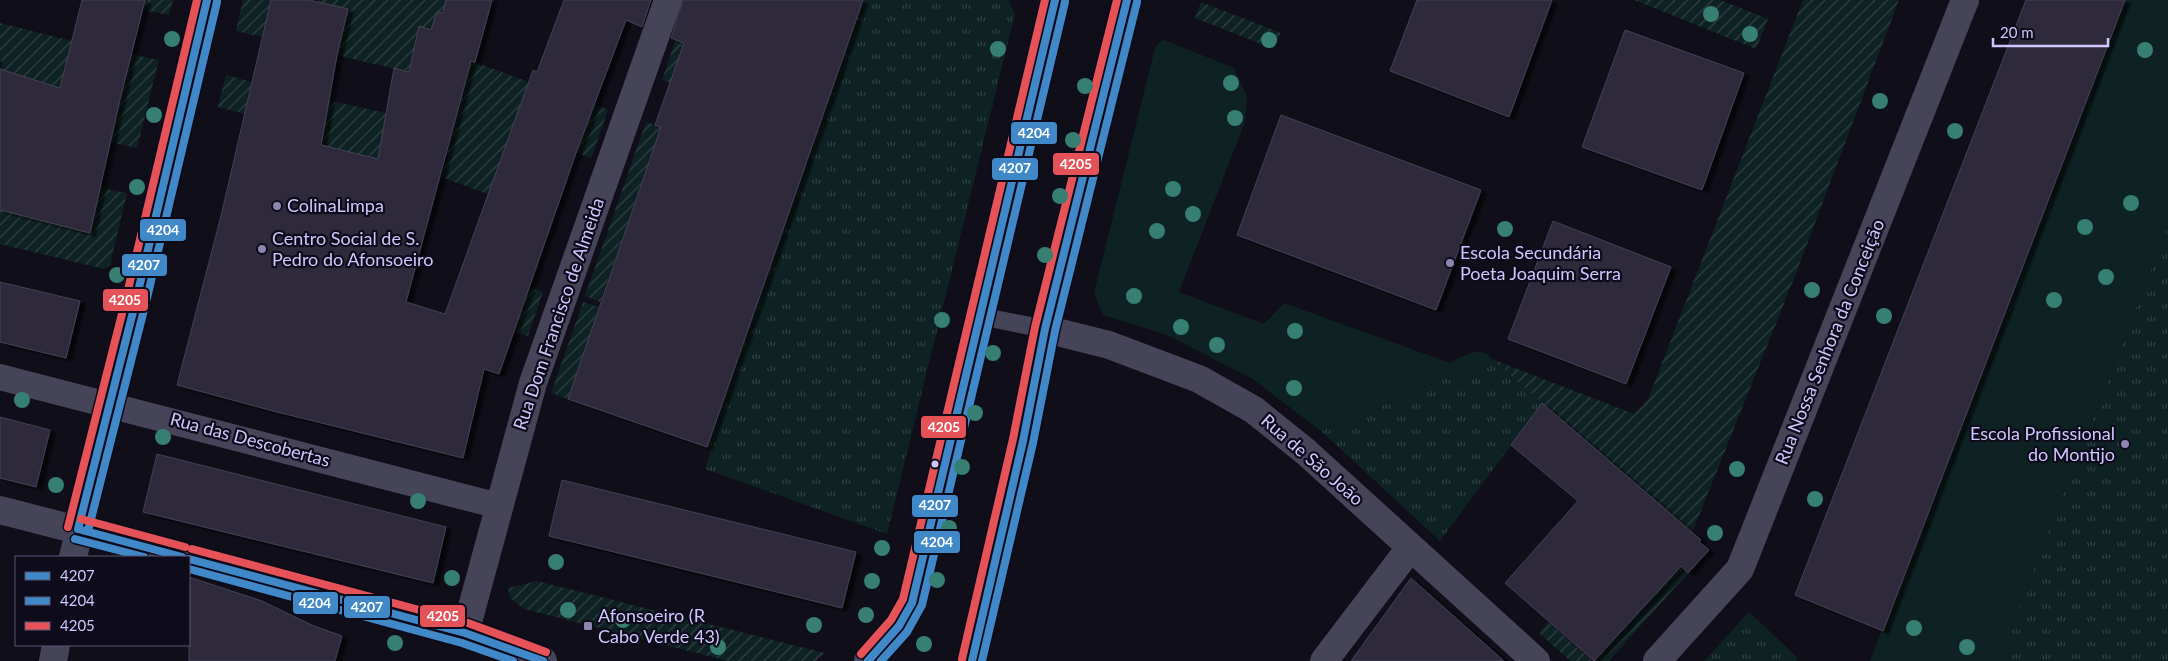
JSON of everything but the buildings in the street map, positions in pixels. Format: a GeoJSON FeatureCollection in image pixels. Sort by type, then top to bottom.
{"type":"FeatureCollection","features":[{"type":"Feature","properties":{"kind":"street"},"geometry":{"type":"LineString","coordinates":[[72,556],[207,0]]}},
{"type":"Feature","properties":{"kind":"street","name":"Rua Dom Francisco de Almeida"},"geometry":{"type":"LineString","coordinates":[[465,633],[533,383],[668,0]]}},
{"type":"Feature","properties":{"kind":"street"},"geometry":{"type":"LineString","coordinates":[[868,661],[899,626],[912,603],[1055,0]]}},
{"type":"Feature","properties":{"kind":"street"},"geometry":{"type":"LineString","coordinates":[[972,661],[1045,330],[1128,0]]}},
{"type":"Feature","properties":{"kind":"street","name":"Rua Nossa Senhora da Conceição"},"geometry":{"type":"LineString","coordinates":[[1657,661],[1740,569],[1965,0]]}},
{"type":"Feature","properties":{"kind":"street","name":"Rua de São João"},"geometry":{"type":"LineString","coordinates":[[1045,330],[1109,345],[1199,379],[1254,410],[1306,452],[1536,661]]}},
{"type":"Feature","properties":{"kind":"street","name":"Rua das Descobertas"},"geometry":{"type":"LineString","coordinates":[[0,377],[109,403],[499,506]]}},
{"type":"Feature","properties":{"kind":"street"},"geometry":{"type":"LineString","coordinates":[[0,510],[178,556]]}},
{"type":"Feature","properties":{"kind":"street"},"geometry":{"type":"LineString","coordinates":[[1324,661],[1410,548]]}},
{"type":"Feature","properties":{"kind":"street"},"geometry":{"type":"LineString","coordinates":[[190,559],[465,633],[543,661]]}},
{"type":"Feature","properties":{"kind":"street"},"geometry":{"type":"LineString","coordinates":[[53,661],[56,646]]}},
{"type":"Feature","properties":{"kind":"lane"},"geometry":{"type":"LineString","coordinates":[[980,316],[1045,330]]}},
{"type":"Feature","properties":{"kind":"green space"},"geometry":{"type":"Polygon","coordinates":[[[145,0],[173,0],[169,15],[143,10],[145,0]]]}},
{"type":"Feature","properties":{"kind":"green space"},"geometry":{"type":"Polygon","coordinates":[[[243,0],[271,0],[263,37],[236,31],[243,0]]]}},
{"type":"Feature","properties":{"kind":"green space"},"geometry":{"type":"Polygon","coordinates":[[[318,0],[446,0],[443,13],[437,12],[431,29],[419,27],[409,72],[306,48],[342,36],[348,9],[318,2],[318,0]]]}},
{"type":"Feature","properties":{"kind":"green space"},"geometry":{"type":"Polygon","coordinates":[[[863,0],[1008,0],[1015,14],[887,534],[705,469],[711,449],[707,447],[722,399],[863,0]]]}},
{"type":"Feature","properties":{"kind":"green space"},"geometry":{"type":"Polygon","coordinates":[[[1634,0],[1720,0],[1768,19],[1756,49],[1634,0]]]}},
{"type":"Feature","properties":{"kind":"green space"},"geometry":{"type":"Polygon","coordinates":[[[1803,0],[1899,0],[1795,276],[1692,533],[1492,359],[1634,414],[1648,399],[1803,0]]]}},
{"type":"Feature","properties":{"kind":"green space"},"geometry":{"type":"Polygon","coordinates":[[[2125,0],[2168,0],[2168,226],[1998,661],[1870,661],[2125,0]]]}},
{"type":"Feature","properties":{"kind":"green space"},"geometry":{"type":"Polygon","coordinates":[[[1201,2],[1281,33],[1274,49],[1195,18],[1201,2]]]}},
{"type":"Feature","properties":{"kind":"green space"},"geometry":{"type":"Polygon","coordinates":[[[0,23],[72,41],[58,99],[1,69],[3,62],[0,61],[0,23]]]}},
{"type":"Feature","properties":{"kind":"green space"},"geometry":{"type":"Polygon","coordinates":[[[677,36],[692,41],[677,85],[662,80],[677,36]]]}},
{"type":"Feature","properties":{"kind":"green space"},"geometry":{"type":"Polygon","coordinates":[[[1162,39],[1234,68],[1247,96],[1245,122],[1179,292],[1264,324],[1284,303],[1450,363],[1477,352],[1482,352],[1492,359],[1321,431],[1251,378],[1167,335],[1103,315],[1094,293],[1155,48],[1162,39]]]}},
{"type":"Feature","properties":{"kind":"green space"},"geometry":{"type":"Polygon","coordinates":[[[131,54],[159,60],[137,148],[110,142],[131,54]]]}},
{"type":"Feature","properties":{"kind":"green space"},"geometry":{"type":"Polygon","coordinates":[[[471,61],[529,82],[491,195],[441,177],[448,157],[438,153],[458,109],[471,61]]]}},
{"type":"Feature","properties":{"kind":"green space"},"geometry":{"type":"Polygon","coordinates":[[[226,75],[252,82],[245,114],[218,107],[226,75]]]}},
{"type":"Feature","properties":{"kind":"green space"},"geometry":{"type":"Polygon","coordinates":[[[313,97],[409,118],[389,162],[303,141],[313,97]]]}},
{"type":"Feature","properties":{"kind":"green space"},"geometry":{"type":"Polygon","coordinates":[[[594,104],[608,110],[591,158],[576,153],[594,104]]]}},
{"type":"Feature","properties":{"kind":"green space"},"geometry":{"type":"Polygon","coordinates":[[[646,122],[661,127],[600,302],[585,296],[646,122]]]}},
{"type":"Feature","properties":{"kind":"green space"},"geometry":{"type":"Polygon","coordinates":[[[26,170],[16,214],[90,233],[100,188],[127,193],[110,265],[104,269],[0,244],[0,188],[26,170]]]}},
{"type":"Feature","properties":{"kind":"green space","name":"Escola Profissional do Montijo"},"geometry":{"type":"Polygon","coordinates":[[[2168,226],[2168,661],[1998,661],[2168,226]]]}},
{"type":"Feature","properties":{"kind":"green space"},"geometry":{"type":"Polygon","coordinates":[[[529,287],[543,292],[528,336],[514,332],[529,287]]]}},
{"type":"Feature","properties":{"kind":"green space"},"geometry":{"type":"Polygon","coordinates":[[[583,302],[599,307],[568,399],[551,393],[583,302]]]}},
{"type":"Feature","properties":{"kind":"green space"},"geometry":{"type":"Polygon","coordinates":[[[1492,359],[1543,402],[1440,541],[1321,431],[1492,359]]]}},
{"type":"Feature","properties":{"kind":"green space"},"geometry":{"type":"Polygon","coordinates":[[[1635,524],[1688,573],[1609,661],[1594,661],[1653,597],[1608,555],[1635,524]]]}},
{"type":"Feature","properties":{"kind":"green space"},"geometry":{"type":"Polygon","coordinates":[[[537,581],[825,653],[815,661],[728,661],[524,609],[510,598],[508,588],[537,581]]]}},
{"type":"Feature","properties":{"kind":"green space"},"geometry":{"type":"Polygon","coordinates":[[[1749,612],[1798,658],[1796,661],[1704,661],[1749,612]]]}},
{"type":"Feature","properties":{"kind":"green space"},"geometry":{"type":"Polygon","coordinates":[[[1548,622],[1592,661],[1570,661],[1539,633],[1548,622]]]}},
{"type":"Feature","properties":{"kind":"transit line","name":"4205"},"geometry":{"type":"LineString","coordinates":[[68,527],[127,294],[197,0]]}},
{"type":"Feature","properties":{"kind":"transit line","name":"4207"},"geometry":{"type":"LineString","coordinates":[[78,529],[137,296],[207,0]]}},
{"type":"Feature","properties":{"kind":"transit line","name":"4205"},"geometry":{"type":"LineString","coordinates":[[861,654],[891,620],[903,599],[1045,0]]}},
{"type":"Feature","properties":{"kind":"transit line","name":"4207"},"geometry":{"type":"LineString","coordinates":[[868,661],[899,626],[912,603],[1055,0]]}},
{"type":"Feature","properties":{"kind":"transit line","name":"4205"},"geometry":{"type":"LineString","coordinates":[[962,659],[1013,439],[1035,327],[1117,0]]}},
{"type":"Feature","properties":{"kind":"transit line","name":"4207"},"geometry":{"type":"LineString","coordinates":[[972,661],[1023,441],[1045,329],[1127,0]]}},
{"type":"Feature","properties":{"kind":"transit line","name":"4204"},"geometry":{"type":"LineString","coordinates":[[88,531],[147,298],[217,2]]}},
{"type":"Feature","properties":{"kind":"transit line","name":"4204"},"geometry":{"type":"LineString","coordinates":[[881,661],[907,632],[922,605],[1065,2]]}},
{"type":"Feature","properties":{"kind":"transit line","name":"4204"},"geometry":{"type":"LineString","coordinates":[[982,661],[1033,443],[1055,331],[1137,2]]}},
{"type":"Feature","properties":{"kind":"transit line","name":"4205"},"geometry":{"type":"LineString","coordinates":[[81,519],[185,547]]}},
{"type":"Feature","properties":{"kind":"transit line","name":"4207"},"geometry":{"type":"LineString","coordinates":[[78,529],[178,556]]}},
{"type":"Feature","properties":{"kind":"transit line","name":"4204"},"geometry":{"type":"LineString","coordinates":[[75,539],[140,556]]}},
{"type":"Feature","properties":{"kind":"transit line","name":"4205"},"geometry":{"type":"LineString","coordinates":[[192,549],[468,623],[546,652]]}},
{"type":"Feature","properties":{"kind":"transit line","name":"4207"},"geometry":{"type":"LineString","coordinates":[[190,559],[465,633],[543,661]]}},
{"type":"Feature","properties":{"kind":"transit line","name":"4204"},"geometry":{"type":"LineString","coordinates":[[190,569],[462,643],[513,661]]}},
{"type":"Feature","properties":{"kind":"place","name":"ColinaLimpa"},"geometry":{"type":"Point","coordinates":[277,206]}},
{"type":"Feature","properties":{"kind":"place","name":"Centro Social de S. Pedro do Afonsoeiro"},"geometry":{"type":"Point","coordinates":[262,249]}},
{"type":"Feature","properties":{"kind":"place","name":"Escola Secundária Poeta Joaquim Serra"},"geometry":{"type":"Point","coordinates":[1450,263]}},
{"type":"Feature","properties":{"kind":"place","name":"Escola Profissional do Montijo"},"geometry":{"type":"Point","coordinates":[2125,444]}},
{"type":"Feature","properties":{"kind":"place","name":"Afonsoeiro (R Cabo Verde 43)"},"geometry":{"type":"Point","coordinates":[588,626]}}]}
